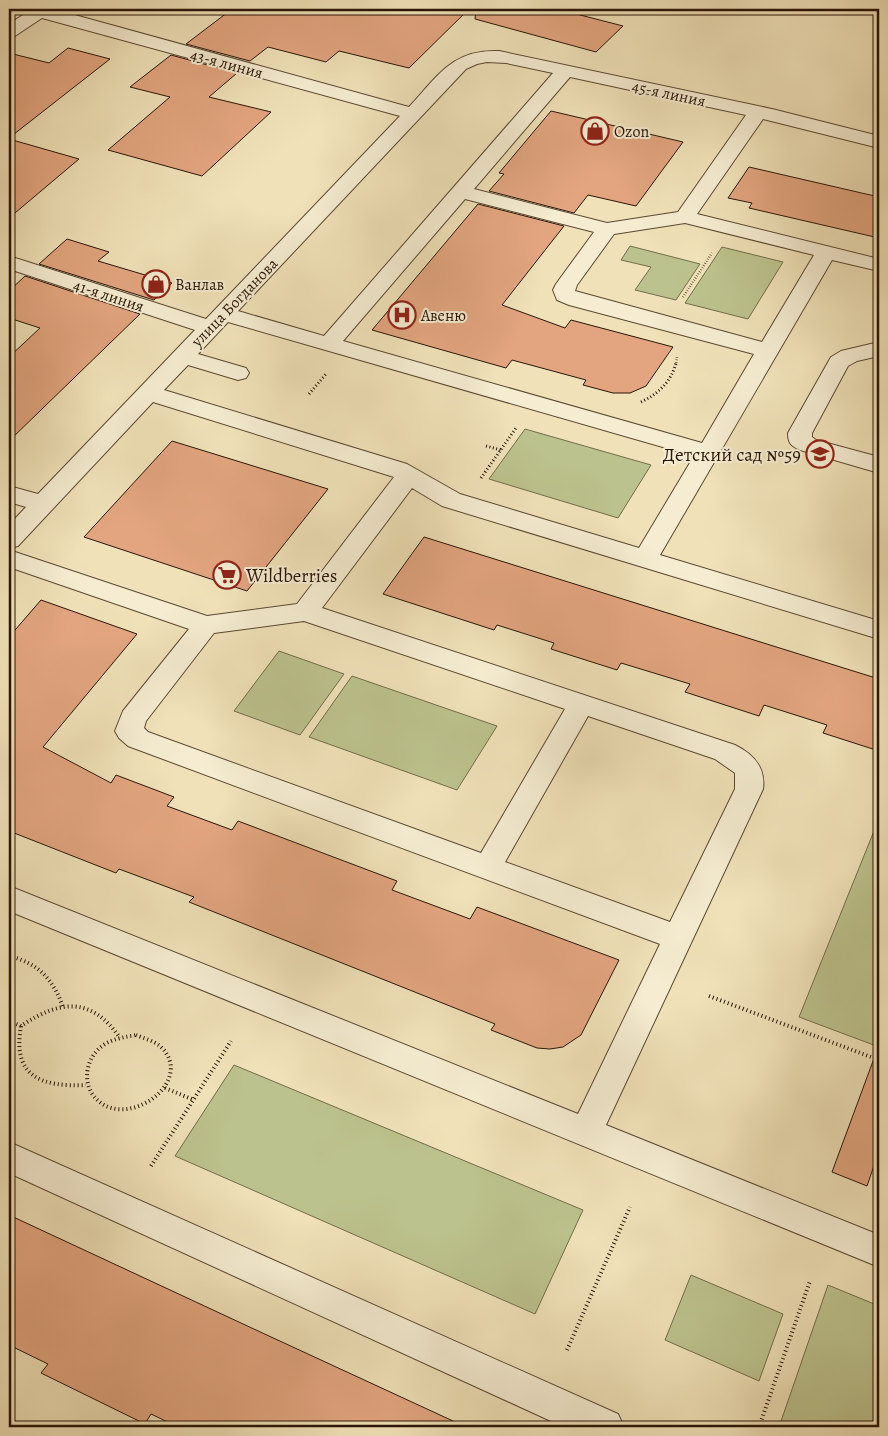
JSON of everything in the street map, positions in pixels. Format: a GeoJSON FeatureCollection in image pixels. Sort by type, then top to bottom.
{"type":"FeatureCollection","features":[{"type":"Feature","properties":{"kind":"street"},"geometry":{"type":"LineString","coordinates":[[11,27],[42,10]]}},
{"type":"Feature","properties":{"kind":"street","name":"43-я линия"},"geometry":{"type":"LineString","coordinates":[[42,10],[413,114]]}},
{"type":"Feature","properties":{"kind":"street","name":"45-я линия"},"geometry":{"type":"LineString","coordinates":[[459,65],[472,58],[489,55],[506,57],[758,112],[879,142]]}},
{"type":"Feature","properties":{"kind":"street","name":"улица Богданова"},"geometry":{"type":"LineString","coordinates":[[9,540],[459,65]]}},
{"type":"Feature","properties":{"kind":"street"},"geometry":{"type":"LineString","coordinates":[[329,344],[566,70]]}},
{"type":"Feature","properties":{"kind":"street"},"geometry":{"type":"LineString","coordinates":[[685,217],[758,112]]}},
{"type":"Feature","properties":{"kind":"street"},"geometry":{"type":"LineString","coordinates":[[460,192],[607,229],[685,217],[879,265]]}},
{"type":"Feature","properties":{"kind":"street"},"geometry":{"type":"LineString","coordinates":[[607,229],[567,284],[564,290],[569,298],[768,351]]}},
{"type":"Feature","properties":{"kind":"street"},"geometry":{"type":"LineString","coordinates":[[645,559],[826,252]]}},
{"type":"Feature","properties":{"kind":"street","name":"41-я линия"},"geometry":{"type":"LineString","coordinates":[[9,262],[217,321],[329,344],[708,452]]}},
{"type":"Feature","properties":{"kind":"street"},"geometry":{"type":"LineString","coordinates":[[879,349],[849,356],[839,362],[800,434],[800,441],[808,445],[879,465]]}},
{"type":"Feature","properties":{"kind":"street"},"geometry":{"type":"LineString","coordinates":[[182,356],[238,373]]}},
{"type":"Feature","properties":{"kind":"street"},"geometry":{"type":"LineString","coordinates":[[148,393],[398,469],[409,474],[439,495],[463,503],[879,630]]}},
{"type":"Feature","properties":{"kind":"street"},"geometry":{"type":"LineString","coordinates":[[305,612],[409,474]]}},
{"type":"Feature","properties":{"kind":"street"},"geometry":{"type":"LineString","coordinates":[[9,494],[43,504]]}},
{"type":"Feature","properties":{"kind":"street"},"geometry":{"type":"LineString","coordinates":[[9,558],[206,625],[305,612],[725,752],[738,758],[748,767],[752,779],[749,789],[586,1132]]}},
{"type":"Feature","properties":{"kind":"street"},"geometry":{"type":"LineString","coordinates":[[206,625],[133,718],[130,731],[138,740],[679,938]]}},
{"type":"Feature","properties":{"kind":"street"},"geometry":{"type":"LineString","coordinates":[[487,868],[582,704]]}},
{"type":"Feature","properties":{"kind":"street"},"geometry":{"type":"LineString","coordinates":[[9,898],[879,1251]]}},
{"type":"Feature","properties":{"kind":"street"},"geometry":{"type":"LineString","coordinates":[[9,1157],[605,1427]]}},
{"type":"Feature","properties":{"kind":"path"},"geometry":{"type":"LineString","coordinates":[[309,394],[331,368]]}},
{"type":"Feature","properties":{"kind":"path"},"geometry":{"type":"LineString","coordinates":[[463,503],[534,403]]}},
{"type":"Feature","properties":{"kind":"path"},"geometry":{"type":"LineString","coordinates":[[486,446],[501,450]]}},
{"type":"Feature","properties":{"kind":"path"},"geometry":{"type":"LineString","coordinates":[[9,956],[20,958],[36,966],[49,977],[58,991],[63,1006]]}},
{"type":"Feature","properties":{"kind":"path"},"geometry":{"type":"LineString","coordinates":[[709,996],[879,1060]]}},
{"type":"Feature","properties":{"kind":"path"},"geometry":{"type":"LineString","coordinates":[[86,1085],[58,1086],[48,1084],[32,1076],[21,1062],[17,1046],[21,1026],[35,1015],[63,1006],[89,1008],[103,1015],[120,1038]]}},
{"type":"Feature","properties":{"kind":"path"},"geometry":{"type":"LineString","coordinates":[[9,1021],[21,1026]]}},
{"type":"Feature","properties":{"kind":"path"},"geometry":{"type":"LineString","coordinates":[[136,1035],[151,1039],[164,1048],[170,1060],[171,1074],[166,1088],[154,1100],[138,1107],[122,1109],[105,1106],[93,1097],[86,1085],[86,1070],[92,1056],[104,1044],[120,1038],[136,1035]]}},
{"type":"Feature","properties":{"kind":"path"},"geometry":{"type":"LineString","coordinates":[[151,1166],[231,1041]]}},
{"type":"Feature","properties":{"kind":"path"},"geometry":{"type":"LineString","coordinates":[[166,1088],[194,1100]]}},
{"type":"Feature","properties":{"kind":"path"},"geometry":{"type":"LineString","coordinates":[[567,1350],[630,1207]]}},
{"type":"Feature","properties":{"kind":"path"},"geometry":{"type":"LineString","coordinates":[[758,1427],[810,1281]]}},
{"type":"Feature","properties":{"kind":"green space"},"geometry":{"type":"Polygon","coordinates":[[[630,246],[700,264],[676,300],[635,290],[651,267],[621,260],[630,246]]]}},
{"type":"Feature","properties":{"kind":"green space"},"geometry":{"type":"Polygon","coordinates":[[[722,247],[783,262],[748,319],[685,303],[722,247]]]}},
{"type":"Feature","properties":{"kind":"green space"},"geometry":{"type":"Polygon","coordinates":[[[525,429],[651,465],[618,518],[489,479],[525,429]]]}},
{"type":"Feature","properties":{"kind":"green space"},"geometry":{"type":"Polygon","coordinates":[[[279,651],[344,674],[300,735],[234,711],[279,651]]]}},
{"type":"Feature","properties":{"kind":"green space"},"geometry":{"type":"Polygon","coordinates":[[[352,676],[497,726],[457,790],[309,737],[352,676]]]}},
{"type":"Feature","properties":{"kind":"green space"},"geometry":{"type":"Polygon","coordinates":[[[879,821],[879,1047],[799,1017],[879,821]]]}},
{"type":"Feature","properties":{"kind":"green space"},"geometry":{"type":"Polygon","coordinates":[[[234,1065],[583,1210],[535,1314],[175,1156],[234,1065]]]}},
{"type":"Feature","properties":{"kind":"green space"},"geometry":{"type":"Polygon","coordinates":[[[691,1275],[783,1314],[759,1381],[665,1340],[691,1275]]]}},
{"type":"Feature","properties":{"kind":"green space"},"geometry":{"type":"Polygon","coordinates":[[[828,1285],[879,1306],[879,1408],[873,1427],[779,1427],[828,1285]]]}},
{"type":"Feature","properties":{"kind":"building"},"geometry":{"type":"Polygon","coordinates":[[[232,9],[469,9],[409,68],[339,51],[326,62],[268,47],[250,61],[186,44],[232,9]]]}},
{"type":"Feature","properties":{"kind":"building"},"geometry":{"type":"Polygon","coordinates":[[[476,9],[557,9],[623,26],[596,52],[475,19],[476,9]]]}},
{"type":"Feature","properties":{"kind":"building"},"geometry":{"type":"Polygon","coordinates":[[[68,48],[110,59],[9,138],[9,53],[49,63],[68,48]]]}},
{"type":"Feature","properties":{"kind":"building"},"geometry":{"type":"Polygon","coordinates":[[[171,55],[237,73],[209,97],[271,112],[202,176],[108,150],[170,97],[130,87],[171,55]]]}},
{"type":"Feature","properties":{"kind":"building"},"geometry":{"type":"Polygon","coordinates":[[[551,111],[683,142],[636,206],[588,195],[574,213],[489,191],[504,174],[499,173],[551,111]]]}},
{"type":"Feature","properties":{"kind":"building"},"geometry":{"type":"Polygon","coordinates":[[[9,139],[79,159],[9,218],[9,139]]]}},
{"type":"Feature","properties":{"kind":"building"},"geometry":{"type":"Polygon","coordinates":[[[749,167],[879,197],[879,238],[749,208],[752,203],[728,198],[749,167]]]}},
{"type":"Feature","properties":{"kind":"building"},"geometry":{"type":"Polygon","coordinates":[[[478,204],[564,226],[502,305],[565,328],[571,320],[673,347],[646,386],[630,393],[613,393],[583,385],[586,380],[512,360],[506,368],[372,330],[478,204]]]}},
{"type":"Feature","properties":{"kind":"building"},"geometry":{"type":"Polygon","coordinates":[[[67,239],[109,252],[98,261],[172,283],[154,300],[39,264],[67,239]]]}},
{"type":"Feature","properties":{"kind":"building"},"geometry":{"type":"Polygon","coordinates":[[[25,276],[140,314],[9,441],[9,357],[40,328],[9,318],[9,291],[25,276]]]}},
{"type":"Feature","properties":{"kind":"building"},"geometry":{"type":"Polygon","coordinates":[[[172,441],[328,489],[247,591],[84,537],[172,441]]]}},
{"type":"Feature","properties":{"kind":"building"},"geometry":{"type":"Polygon","coordinates":[[[424,537],[879,679],[879,751],[823,733],[827,725],[764,705],[759,716],[685,692],[690,684],[621,663],[617,670],[551,649],[554,643],[497,625],[494,630],[383,594],[424,537]]]}},
{"type":"Feature","properties":{"kind":"building"},"geometry":{"type":"Polygon","coordinates":[[[41,600],[137,634],[43,747],[111,783],[116,775],[174,797],[167,806],[232,830],[238,821],[397,881],[392,890],[470,919],[477,907],[619,960],[581,1035],[563,1047],[537,1048],[491,1030],[495,1024],[189,902],[194,897],[119,869],[116,873],[9,831],[9,637],[41,600]]]}},
{"type":"Feature","properties":{"kind":"building"},"geometry":{"type":"Polygon","coordinates":[[[876,1053],[879,1054],[879,1151],[867,1186],[832,1172],[876,1053]]]}},
{"type":"Feature","properties":{"kind":"building"},"geometry":{"type":"Polygon","coordinates":[[[9,1215],[466,1427],[178,1427],[151,1414],[145,1424],[41,1373],[48,1364],[9,1345],[9,1215]]]}},
{"type":"Feature","properties":{"kind":"place","name":"Ozon"},"geometry":{"type":"Point","coordinates":[595,131]}},
{"type":"Feature","properties":{"kind":"place","name":"Ванлав"},"geometry":{"type":"Point","coordinates":[156,284]}},
{"type":"Feature","properties":{"kind":"place","name":"Авеню"},"geometry":{"type":"Point","coordinates":[402,315]}},
{"type":"Feature","properties":{"kind":"place","name":"Детский сад №59"},"geometry":{"type":"Point","coordinates":[820,454]}},
{"type":"Feature","properties":{"kind":"place","name":"Wildberries"},"geometry":{"type":"Point","coordinates":[227,575]}}]}
